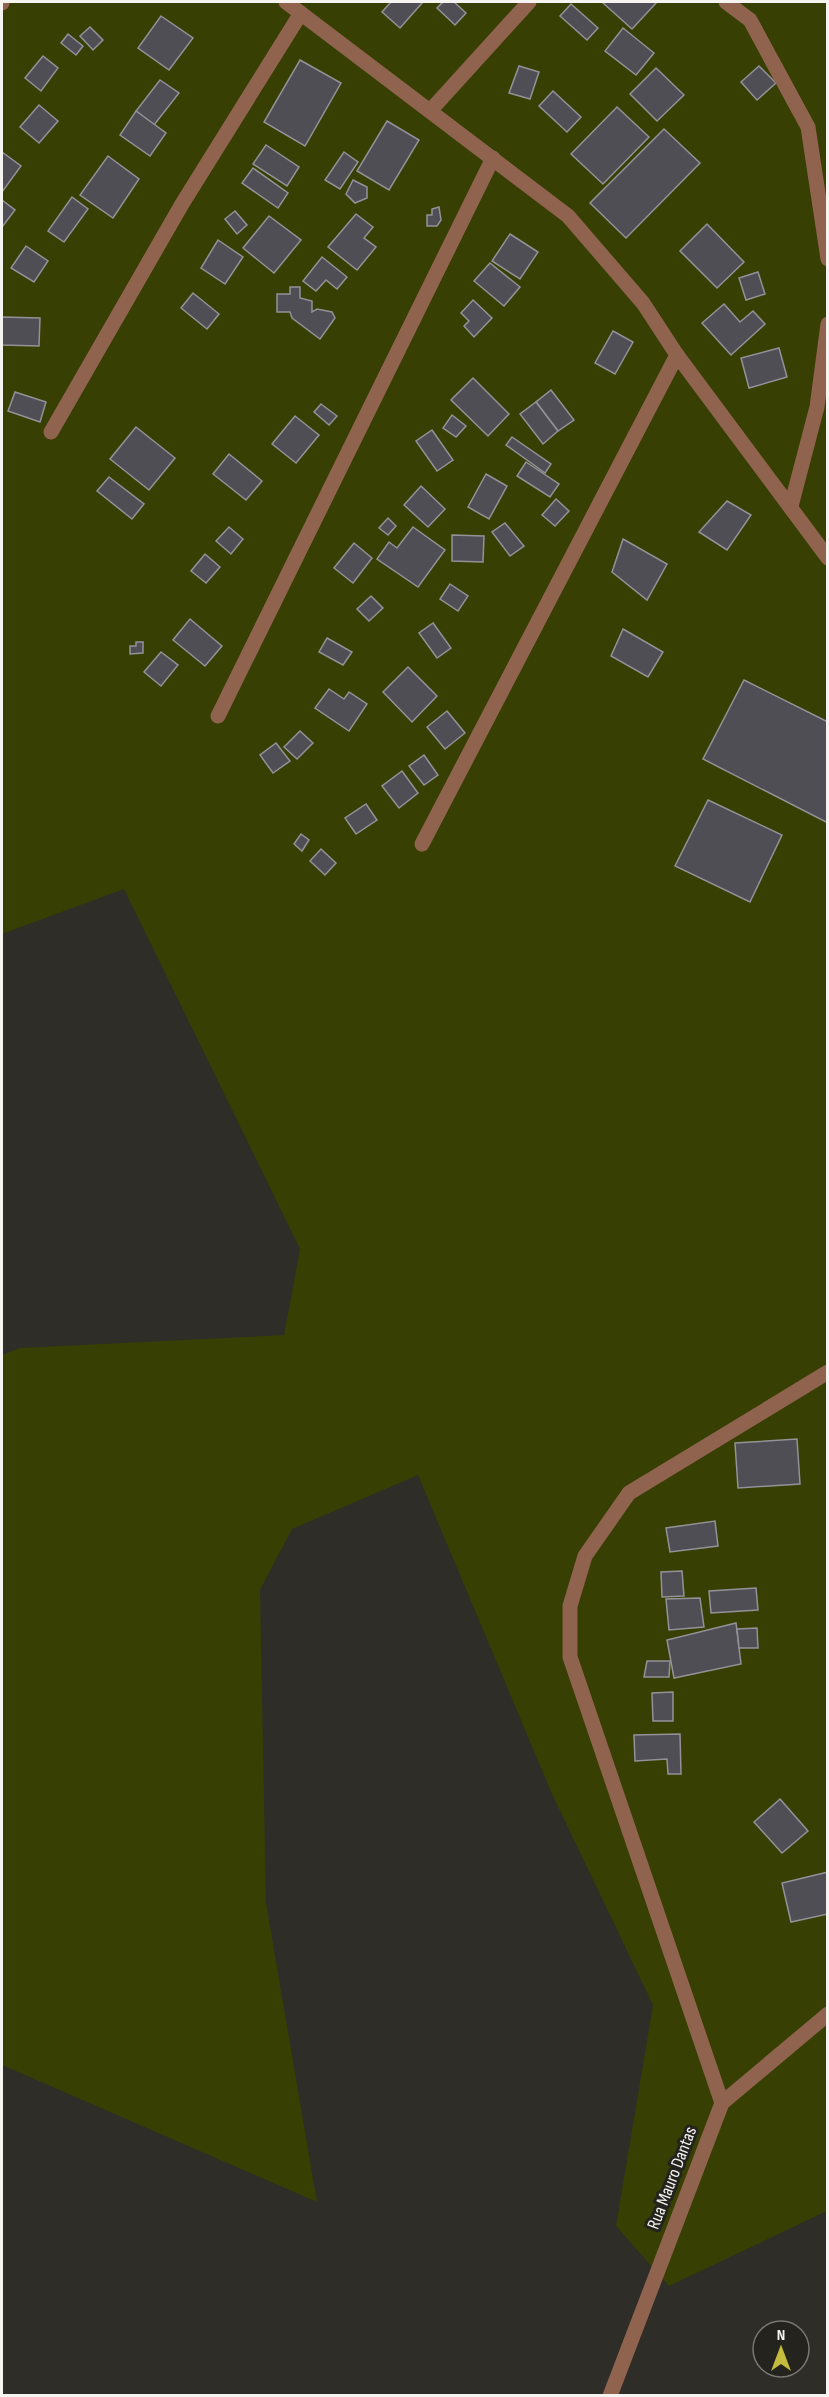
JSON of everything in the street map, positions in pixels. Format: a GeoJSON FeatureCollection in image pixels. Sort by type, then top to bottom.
{"type":"FeatureCollection","features":[{"type":"Feature","properties":{"kind":"street"},"geometry":{"type":"LineString","coordinates":[[286,2],[568,216],[643,303],[677,355],[828,558]]}},
{"type":"Feature","properties":{"kind":"street"},"geometry":{"type":"LineString","coordinates":[[430,111],[529,2]]}},
{"type":"Feature","properties":{"kind":"street"},"geometry":{"type":"LineString","coordinates":[[726,2],[750,20],[808,128],[828,259]]}},
{"type":"Feature","properties":{"kind":"street"},"geometry":{"type":"LineString","coordinates":[[51,432],[182,204],[301,13]]}},
{"type":"Feature","properties":{"kind":"street"},"geometry":{"type":"LineString","coordinates":[[218,716],[493,158]]}},
{"type":"Feature","properties":{"kind":"street"},"geometry":{"type":"LineString","coordinates":[[791,506],[817,407],[828,324]]}},
{"type":"Feature","properties":{"kind":"street"},"geometry":{"type":"LineString","coordinates":[[423,844],[677,355]]}},
{"type":"Feature","properties":{"kind":"street"},"geometry":{"type":"LineString","coordinates":[[722,2103],[570,1657],[570,1606],[585,1556],[629,1493],[828,1372]]}},
{"type":"Feature","properties":{"kind":"street","name":"Rua Mauro Dantas"},"geometry":{"type":"LineString","coordinates":[[610,2396],[722,2103],[828,2014]]}},
{"type":"Feature","properties":{"kind":"green space"},"geometry":{"type":"Polygon","coordinates":[[[2,2],[827,2],[827,2211],[669,2286],[616,2226],[653,2005],[552,1794],[418,1475],[292,1529],[260,1590],[266,1903],[317,2202],[2,2065],[2,1355],[20,1348],[284,1335],[300,1249],[124,889],[2,934],[2,2]]]}},
{"type":"Feature","properties":{"kind":"building"},"geometry":{"type":"Polygon","coordinates":[[[391,2],[423,2],[400,28],[382,12],[391,2]]]}},
{"type":"Feature","properties":{"kind":"building"},"geometry":{"type":"Polygon","coordinates":[[[443,2],[454,2],[466,13],[455,25],[437,8],[443,2]]]}},
{"type":"Feature","properties":{"kind":"building"},"geometry":{"type":"Polygon","coordinates":[[[657,2],[632,29],[603,3],[657,2]]]}},
{"type":"Feature","properties":{"kind":"building"},"geometry":{"type":"Polygon","coordinates":[[[571,4],[598,28],[587,40],[560,16],[571,4]]]}},
{"type":"Feature","properties":{"kind":"building"},"geometry":{"type":"Polygon","coordinates":[[[161,16],[193,38],[169,70],[138,48],[161,16]]]}},
{"type":"Feature","properties":{"kind":"building"},"geometry":{"type":"Polygon","coordinates":[[[90,27],[103,40],[93,50],[80,36],[90,27]]]}},
{"type":"Feature","properties":{"kind":"building"},"geometry":{"type":"Polygon","coordinates":[[[623,28],[654,53],[636,75],[605,51],[623,28]]]}},
{"type":"Feature","properties":{"kind":"building"},"geometry":{"type":"Polygon","coordinates":[[[68,34],[83,46],[76,55],[61,43],[68,34]]]}},
{"type":"Feature","properties":{"kind":"building"},"geometry":{"type":"Polygon","coordinates":[[[43,56],[58,68],[41,91],[25,78],[43,56]]]}},
{"type":"Feature","properties":{"kind":"building"},"geometry":{"type":"Polygon","coordinates":[[[300,60],[341,83],[305,146],[264,122],[300,60]]]}},
{"type":"Feature","properties":{"kind":"building"},"geometry":{"type":"Polygon","coordinates":[[[519,66],[539,72],[530,99],[509,93],[519,66]]]}},
{"type":"Feature","properties":{"kind":"building"},"geometry":{"type":"Polygon","coordinates":[[[759,66],[776,83],[757,100],[741,82],[759,66]]]}},
{"type":"Feature","properties":{"kind":"building"},"geometry":{"type":"Polygon","coordinates":[[[656,68],[684,95],[657,121],[630,94],[656,68]]]}},
{"type":"Feature","properties":{"kind":"building"},"geometry":{"type":"Polygon","coordinates":[[[160,80],[179,93],[154,125],[136,111],[160,80]]]}},
{"type":"Feature","properties":{"kind":"building"},"geometry":{"type":"Polygon","coordinates":[[[553,91],[581,117],[567,132],[539,106],[553,91]]]}},
{"type":"Feature","properties":{"kind":"building"},"geometry":{"type":"Polygon","coordinates":[[[39,105],[58,121],[39,143],[20,127],[39,105]]]}},
{"type":"Feature","properties":{"kind":"building"},"geometry":{"type":"Polygon","coordinates":[[[617,107],[649,137],[603,184],[571,154],[617,107]]]}},
{"type":"Feature","properties":{"kind":"building"},"geometry":{"type":"Polygon","coordinates":[[[136,111],[166,133],[150,156],[120,135],[136,111]]]}},
{"type":"Feature","properties":{"kind":"building"},"geometry":{"type":"Polygon","coordinates":[[[387,121],[419,140],[389,190],[357,171],[387,121]]]}},
{"type":"Feature","properties":{"kind":"building"},"geometry":{"type":"Polygon","coordinates":[[[664,129],[700,163],[626,238],[590,203],[664,129]]]}},
{"type":"Feature","properties":{"kind":"building"},"geometry":{"type":"Polygon","coordinates":[[[266,145],[299,167],[287,186],[253,164],[266,145]]]}},
{"type":"Feature","properties":{"kind":"building"},"geometry":{"type":"Polygon","coordinates":[[[2,152],[21,166],[2,192],[2,152]]]}},
{"type":"Feature","properties":{"kind":"building"},"geometry":{"type":"Polygon","coordinates":[[[344,152],[358,162],[340,189],[325,180],[344,152]]]}},
{"type":"Feature","properties":{"kind":"building"},"geometry":{"type":"Polygon","coordinates":[[[108,156],[139,179],[113,218],[80,195],[108,156]]]}},
{"type":"Feature","properties":{"kind":"building"},"geometry":{"type":"Polygon","coordinates":[[[253,168],[288,193],[278,208],[242,183],[253,168]]]}},
{"type":"Feature","properties":{"kind":"building"},"geometry":{"type":"Polygon","coordinates":[[[353,180],[367,187],[367,198],[355,203],[346,194],[353,180]]]}},
{"type":"Feature","properties":{"kind":"building"},"geometry":{"type":"Polygon","coordinates":[[[72,197],[88,209],[64,242],[48,231],[72,197]]]}},
{"type":"Feature","properties":{"kind":"building"},"geometry":{"type":"Polygon","coordinates":[[[2,200],[15,210],[2,227],[2,200]]]}},
{"type":"Feature","properties":{"kind":"building"},"geometry":{"type":"Polygon","coordinates":[[[439,207],[441,220],[437,226],[427,226],[427,215],[432,215],[432,209],[439,207]]]}},
{"type":"Feature","properties":{"kind":"building"},"geometry":{"type":"Polygon","coordinates":[[[235,211],[247,225],[237,234],[225,219],[235,211]]]}},
{"type":"Feature","properties":{"kind":"building"},"geometry":{"type":"Polygon","coordinates":[[[356,214],[373,227],[364,238],[376,247],[357,270],[328,247],[356,214]]]}},
{"type":"Feature","properties":{"kind":"building"},"geometry":{"type":"Polygon","coordinates":[[[269,216],[301,240],[274,273],[243,248],[269,216]]]}},
{"type":"Feature","properties":{"kind":"building"},"geometry":{"type":"Polygon","coordinates":[[[707,224],[744,262],[717,288],[680,251],[707,224]]]}},
{"type":"Feature","properties":{"kind":"building"},"geometry":{"type":"Polygon","coordinates":[[[510,234],[538,252],[520,279],[492,261],[510,234]]]}},
{"type":"Feature","properties":{"kind":"building"},"geometry":{"type":"Polygon","coordinates":[[[218,240],[243,257],[225,284],[201,268],[218,240]]]}},
{"type":"Feature","properties":{"kind":"building"},"geometry":{"type":"Polygon","coordinates":[[[26,246],[48,261],[34,282],[11,268],[26,246]]]}},
{"type":"Feature","properties":{"kind":"building"},"geometry":{"type":"Polygon","coordinates":[[[322,257],[347,277],[337,289],[326,280],[316,291],[303,281],[322,257]]]}},
{"type":"Feature","properties":{"kind":"building"},"geometry":{"type":"Polygon","coordinates":[[[490,263],[520,287],[504,306],[474,281],[490,263]]]}},
{"type":"Feature","properties":{"kind":"building"},"geometry":{"type":"Polygon","coordinates":[[[758,272],[765,294],[746,300],[739,278],[758,272]]]}},
{"type":"Feature","properties":{"kind":"building"},"geometry":{"type":"Polygon","coordinates":[[[290,287],[300,287],[300,298],[312,301],[312,312],[317,309],[332,312],[335,318],[320,339],[292,318],[290,312],[277,312],[277,294],[290,294],[290,287]]]}},
{"type":"Feature","properties":{"kind":"building"},"geometry":{"type":"Polygon","coordinates":[[[193,293],[219,314],[207,329],[181,308],[193,293]]]}},
{"type":"Feature","properties":{"kind":"building"},"geometry":{"type":"Polygon","coordinates":[[[473,300],[492,318],[474,337],[464,326],[469,321],[461,313],[473,300]]]}},
{"type":"Feature","properties":{"kind":"building"},"geometry":{"type":"Polygon","coordinates":[[[724,304],[740,322],[753,311],[765,324],[731,355],[702,323],[724,304]]]}},
{"type":"Feature","properties":{"kind":"building"},"geometry":{"type":"Polygon","coordinates":[[[2,317],[40,318],[39,346],[2,345],[2,317]]]}},
{"type":"Feature","properties":{"kind":"building"},"geometry":{"type":"Polygon","coordinates":[[[613,331],[633,342],[615,374],[595,363],[613,331]]]}},
{"type":"Feature","properties":{"kind":"building"},"geometry":{"type":"Polygon","coordinates":[[[779,348],[787,377],[749,388],[741,358],[779,348]]]}},
{"type":"Feature","properties":{"kind":"building"},"geometry":{"type":"Polygon","coordinates":[[[473,378],[509,414],[488,436],[451,400],[473,378]]]}},
{"type":"Feature","properties":{"kind":"building"},"geometry":{"type":"Polygon","coordinates":[[[551,390],[574,420],[558,431],[536,402],[551,390]]]}},
{"type":"Feature","properties":{"kind":"building"},"geometry":{"type":"Polygon","coordinates":[[[15,392],[46,402],[40,422],[8,411],[15,392]]]}},
{"type":"Feature","properties":{"kind":"building"},"geometry":{"type":"Polygon","coordinates":[[[536,402],[558,431],[543,444],[520,414],[536,402]]]}},
{"type":"Feature","properties":{"kind":"building"},"geometry":{"type":"Polygon","coordinates":[[[321,404],[337,416],[329,425],[314,412],[321,404]]]}},
{"type":"Feature","properties":{"kind":"building"},"geometry":{"type":"Polygon","coordinates":[[[452,415],[466,426],[456,437],[443,428],[452,415]]]}},
{"type":"Feature","properties":{"kind":"building"},"geometry":{"type":"Polygon","coordinates":[[[295,416],[319,435],[296,463],[272,444],[295,416]]]}},
{"type":"Feature","properties":{"kind":"building"},"geometry":{"type":"Polygon","coordinates":[[[136,427],[175,458],[149,490],[110,459],[136,427]]]}},
{"type":"Feature","properties":{"kind":"building"},"geometry":{"type":"Polygon","coordinates":[[[432,430],[453,460],[437,471],[416,441],[432,430]]]}},
{"type":"Feature","properties":{"kind":"building"},"geometry":{"type":"Polygon","coordinates":[[[512,437],[551,464],[545,473],[506,445],[512,437]]]}},
{"type":"Feature","properties":{"kind":"building"},"geometry":{"type":"Polygon","coordinates":[[[229,454],[262,481],[246,500],[213,474],[229,454]]]}},
{"type":"Feature","properties":{"kind":"building"},"geometry":{"type":"Polygon","coordinates":[[[526,462],[559,484],[550,497],[517,476],[526,462]]]}},
{"type":"Feature","properties":{"kind":"building"},"geometry":{"type":"Polygon","coordinates":[[[486,474],[507,486],[489,519],[468,507],[486,474]]]}},
{"type":"Feature","properties":{"kind":"building"},"geometry":{"type":"Polygon","coordinates":[[[109,477],[144,504],[132,519],[97,491],[109,477]]]}},
{"type":"Feature","properties":{"kind":"building"},"geometry":{"type":"Polygon","coordinates":[[[421,486],[445,509],[428,527],[404,505],[421,486]]]}},
{"type":"Feature","properties":{"kind":"building"},"geometry":{"type":"Polygon","coordinates":[[[556,499],[569,511],[555,526],[542,515],[556,499]]]}},
{"type":"Feature","properties":{"kind":"building"},"geometry":{"type":"Polygon","coordinates":[[[727,501],[751,515],[727,550],[699,532],[727,501]]]}},
{"type":"Feature","properties":{"kind":"building"},"geometry":{"type":"Polygon","coordinates":[[[388,518],[396,526],[388,535],[379,528],[388,518]]]}},
{"type":"Feature","properties":{"kind":"building"},"geometry":{"type":"Polygon","coordinates":[[[505,523],[524,546],[510,556],[492,532],[505,523]]]}},
{"type":"Feature","properties":{"kind":"building"},"geometry":{"type":"Polygon","coordinates":[[[229,527],[243,539],[231,554],[216,541],[229,527]]]}},
{"type":"Feature","properties":{"kind":"building"},"geometry":{"type":"Polygon","coordinates":[[[413,527],[445,550],[418,587],[377,559],[389,542],[397,548],[413,527]]]}},
{"type":"Feature","properties":{"kind":"building"},"geometry":{"type":"Polygon","coordinates":[[[452,535],[484,536],[483,562],[452,561],[452,535]]]}},
{"type":"Feature","properties":{"kind":"building"},"geometry":{"type":"Polygon","coordinates":[[[623,539],[667,564],[647,600],[612,572],[623,539]]]}},
{"type":"Feature","properties":{"kind":"building"},"geometry":{"type":"Polygon","coordinates":[[[354,543],[372,558],[353,583],[334,568],[354,543]]]}},
{"type":"Feature","properties":{"kind":"building"},"geometry":{"type":"Polygon","coordinates":[[[205,554],[220,567],[206,583],[191,571],[205,554]]]}},
{"type":"Feature","properties":{"kind":"building"},"geometry":{"type":"Polygon","coordinates":[[[450,584],[468,596],[458,611],[440,599],[450,584]]]}},
{"type":"Feature","properties":{"kind":"building"},"geometry":{"type":"Polygon","coordinates":[[[371,596],[383,608],[369,621],[357,609],[371,596]]]}},
{"type":"Feature","properties":{"kind":"building"},"geometry":{"type":"Polygon","coordinates":[[[190,619],[222,646],[205,666],[173,640],[190,619]]]}},
{"type":"Feature","properties":{"kind":"building"},"geometry":{"type":"Polygon","coordinates":[[[433,623],[451,648],[437,658],[419,633],[433,623]]]}},
{"type":"Feature","properties":{"kind":"building"},"geometry":{"type":"Polygon","coordinates":[[[623,629],[663,652],[648,677],[611,656],[623,629]]]}},
{"type":"Feature","properties":{"kind":"building"},"geometry":{"type":"Polygon","coordinates":[[[327,638],[352,652],[343,665],[319,652],[327,638]]]}},
{"type":"Feature","properties":{"kind":"building"},"geometry":{"type":"Polygon","coordinates":[[[136,642],[143,642],[143,653],[130,654],[130,646],[136,646],[136,642]]]}},
{"type":"Feature","properties":{"kind":"building"},"geometry":{"type":"Polygon","coordinates":[[[161,652],[178,665],[161,686],[144,672],[161,652]]]}},
{"type":"Feature","properties":{"kind":"building"},"geometry":{"type":"Polygon","coordinates":[[[408,667],[437,696],[412,722],[383,692],[408,667]]]}},
{"type":"Feature","properties":{"kind":"building"},"geometry":{"type":"Polygon","coordinates":[[[744,680],[828,722],[828,823],[703,759],[744,680]]]}},
{"type":"Feature","properties":{"kind":"building"},"geometry":{"type":"Polygon","coordinates":[[[329,689],[344,699],[349,692],[367,704],[349,731],[315,708],[329,689]]]}},
{"type":"Feature","properties":{"kind":"building"},"geometry":{"type":"Polygon","coordinates":[[[447,711],[465,733],[445,749],[427,727],[447,711]]]}},
{"type":"Feature","properties":{"kind":"building"},"geometry":{"type":"Polygon","coordinates":[[[300,731],[313,743],[297,759],[284,747],[300,731]]]}},
{"type":"Feature","properties":{"kind":"building"},"geometry":{"type":"Polygon","coordinates":[[[276,743],[290,761],[273,773],[260,755],[276,743]]]}},
{"type":"Feature","properties":{"kind":"building"},"geometry":{"type":"Polygon","coordinates":[[[424,755],[438,775],[424,785],[409,766],[424,755]]]}},
{"type":"Feature","properties":{"kind":"building"},"geometry":{"type":"Polygon","coordinates":[[[402,771],[418,793],[399,808],[382,786],[402,771]]]}},
{"type":"Feature","properties":{"kind":"building"},"geometry":{"type":"Polygon","coordinates":[[[708,800],[782,835],[750,902],[675,866],[708,800]]]}},
{"type":"Feature","properties":{"kind":"building"},"geometry":{"type":"Polygon","coordinates":[[[366,804],[377,820],[356,834],[345,818],[366,804]]]}},
{"type":"Feature","properties":{"kind":"building"},"geometry":{"type":"Polygon","coordinates":[[[301,834],[309,840],[302,851],[294,844],[301,834]]]}},
{"type":"Feature","properties":{"kind":"building"},"geometry":{"type":"Polygon","coordinates":[[[321,849],[336,863],[325,875],[310,861],[321,849]]]}},
{"type":"Feature","properties":{"kind":"building"},"geometry":{"type":"Polygon","coordinates":[[[797,1439],[800,1484],[738,1488],[735,1443],[797,1439]]]}},
{"type":"Feature","properties":{"kind":"building"},"geometry":{"type":"Polygon","coordinates":[[[715,1521],[718,1546],[670,1552],[666,1528],[715,1521]]]}},
{"type":"Feature","properties":{"kind":"building"},"geometry":{"type":"Polygon","coordinates":[[[682,1571],[684,1596],[662,1597],[661,1572],[682,1571]]]}},
{"type":"Feature","properties":{"kind":"building"},"geometry":{"type":"Polygon","coordinates":[[[756,1588],[758,1610],[711,1613],[709,1591],[756,1588]]]}},
{"type":"Feature","properties":{"kind":"building"},"geometry":{"type":"Polygon","coordinates":[[[700,1598],[704,1627],[669,1630],[666,1599],[700,1598]]]}},
{"type":"Feature","properties":{"kind":"building"},"geometry":{"type":"Polygon","coordinates":[[[736,1623],[741,1664],[674,1678],[667,1640],[736,1623]]]}},
{"type":"Feature","properties":{"kind":"building"},"geometry":{"type":"Polygon","coordinates":[[[757,1628],[758,1648],[739,1648],[737,1629],[757,1628]]]}},
{"type":"Feature","properties":{"kind":"building"},"geometry":{"type":"Polygon","coordinates":[[[647,1661],[670,1661],[669,1677],[644,1677],[647,1661]]]}},
{"type":"Feature","properties":{"kind":"building"},"geometry":{"type":"Polygon","coordinates":[[[673,1692],[673,1721],[653,1721],[652,1693],[673,1692]]]}},
{"type":"Feature","properties":{"kind":"building"},"geometry":{"type":"Polygon","coordinates":[[[680,1734],[681,1774],[668,1774],[667,1759],[635,1761],[634,1735],[680,1734]]]}},
{"type":"Feature","properties":{"kind":"building"},"geometry":{"type":"Polygon","coordinates":[[[780,1799],[808,1831],[782,1853],[754,1822],[780,1799]]]}},
{"type":"Feature","properties":{"kind":"building"},"geometry":{"type":"Polygon","coordinates":[[[828,1872],[828,1914],[791,1922],[782,1883],[828,1872]]]}}]}
